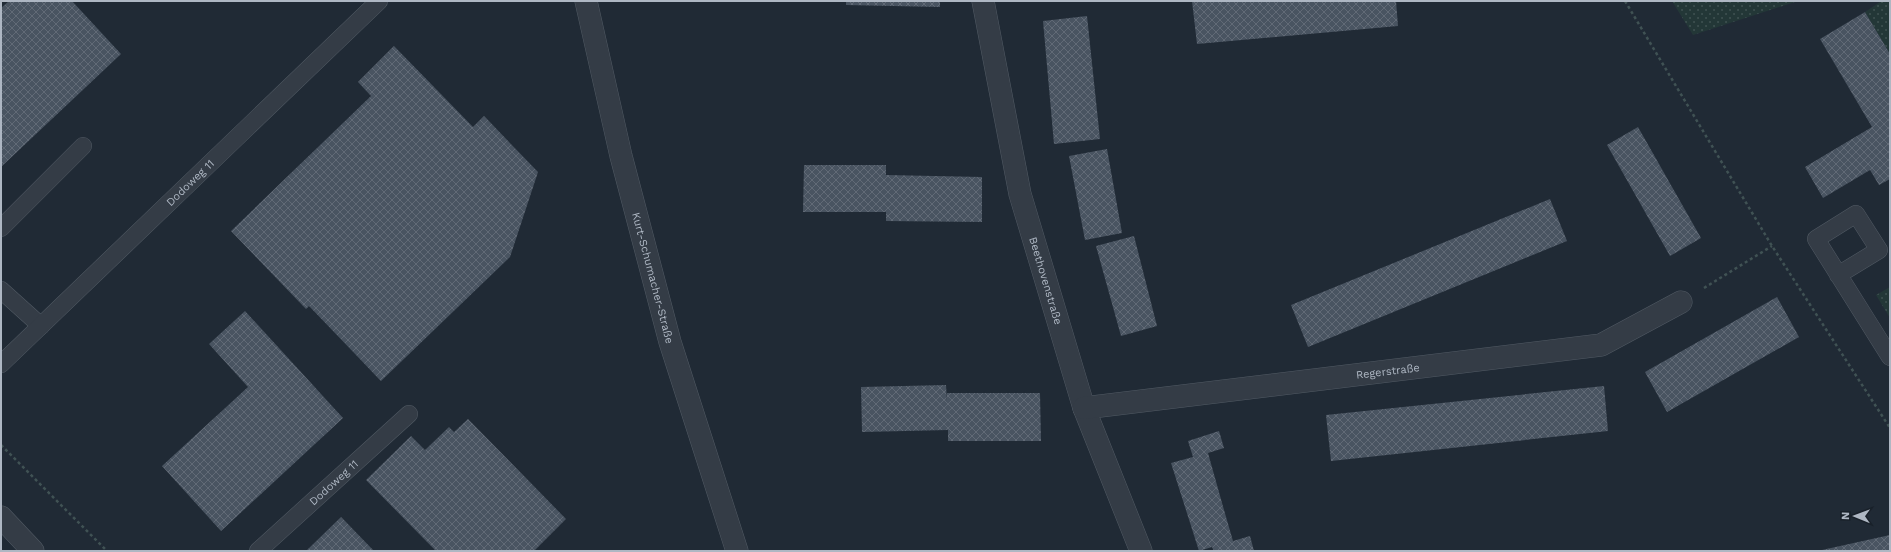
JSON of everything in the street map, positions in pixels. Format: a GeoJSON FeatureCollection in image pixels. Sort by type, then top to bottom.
{"type":"FeatureCollection","features":[{"type":"Feature","properties":{"kind":"street","name":"Kurt-Schumacher-Straße"},"geometry":{"type":"LineString","coordinates":[[586,1],[621,156],[670,342],[737,551]]}},
{"type":"Feature","properties":{"kind":"street","name":"Beethovenstraße"},"geometry":{"type":"LineString","coordinates":[[983,1],[1020,194],[1084,408],[1141,551]]}},
{"type":"Feature","properties":{"kind":"street","name":"Regerstraße"},"geometry":{"type":"LineString","coordinates":[[1084,408],[1601,345],[1681,302]]}},
{"type":"Feature","properties":{"kind":"street"},"geometry":{"type":"LineString","coordinates":[[1,517],[33,551]]}},
{"type":"Feature","properties":{"kind":"lane","name":"Dodoweg 11"},"geometry":{"type":"LineString","coordinates":[[1,364],[379,1]]}},
{"type":"Feature","properties":{"kind":"lane"},"geometry":{"type":"LineString","coordinates":[[1,228],[82,146]]}},
{"type":"Feature","properties":{"kind":"lane"},"geometry":{"type":"LineString","coordinates":[[1838,275],[1890,357]]}},
{"type":"Feature","properties":{"kind":"lane"},"geometry":{"type":"LineString","coordinates":[[1,290],[41,326]]}},
{"type":"Feature","properties":{"kind":"lane","name":"Dodoweg 11"},"geometry":{"type":"LineString","coordinates":[[258,551],[409,414]]}},
{"type":"Feature","properties":{"kind":"path"},"geometry":{"type":"LineString","coordinates":[[1625,1],[1772,246],[1890,428]]}},
{"type":"Feature","properties":{"kind":"path"},"geometry":{"type":"LineString","coordinates":[[1681,302],[1772,246]]}},
{"type":"Feature","properties":{"kind":"path"},"geometry":{"type":"LineString","coordinates":[[1,445],[107,551]]}},
{"type":"Feature","properties":{"kind":"green space"},"geometry":{"type":"Polygon","coordinates":[[[1672,1],[1798,1],[1693,35],[1672,1]]]}},
{"type":"Feature","properties":{"kind":"green space"},"geometry":{"type":"Polygon","coordinates":[[[1890,1],[1890,54],[1865,12],[1880,2],[1890,1]]]}},
{"type":"Feature","properties":{"kind":"green space"},"geometry":{"type":"Polygon","coordinates":[[[1890,287],[1890,318],[1876,295],[1890,287]]]}},
{"type":"Feature","properties":{"kind":"building"},"geometry":{"type":"Polygon","coordinates":[[[9,1],[72,1],[121,54],[1,167],[1,8],[9,1]]]}},
{"type":"Feature","properties":{"kind":"building"},"geometry":{"type":"Polygon","coordinates":[[[846,1],[940,1],[940,7],[846,5],[846,1]]]}},
{"type":"Feature","properties":{"kind":"building"},"geometry":{"type":"Polygon","coordinates":[[[1192,1],[1396,1],[1398,26],[1197,44],[1192,1]]]}},
{"type":"Feature","properties":{"kind":"building"},"geometry":{"type":"Polygon","coordinates":[[[1865,12],[1890,54],[1890,179],[1879,185],[1870,170],[1823,198],[1805,167],[1872,127],[1820,39],[1865,12]]]}},
{"type":"Feature","properties":{"kind":"building"},"geometry":{"type":"Polygon","coordinates":[[[1087,16],[1100,139],[1054,144],[1043,21],[1087,16]]]}},
{"type":"Feature","properties":{"kind":"building"},"geometry":{"type":"Polygon","coordinates":[[[394,46],[473,127],[484,116],[538,172],[510,257],[381,381],[309,306],[306,309],[231,231],[371,96],[358,82],[394,46]]]}},
{"type":"Feature","properties":{"kind":"building"},"geometry":{"type":"Polygon","coordinates":[[[1638,127],[1701,238],[1670,256],[1607,145],[1638,127]]]}},
{"type":"Feature","properties":{"kind":"building"},"geometry":{"type":"Polygon","coordinates":[[[1107,149],[1122,233],[1085,240],[1069,156],[1107,149]]]}},
{"type":"Feature","properties":{"kind":"building"},"geometry":{"type":"Polygon","coordinates":[[[804,165],[886,165],[886,175],[982,177],[982,222],[886,221],[886,212],[803,212],[804,165]]]}},
{"type":"Feature","properties":{"kind":"building"},"geometry":{"type":"Polygon","coordinates":[[[1550,199],[1567,241],[1308,347],[1291,305],[1550,199]]]}},
{"type":"Feature","properties":{"kind":"building"},"geometry":{"type":"Polygon","coordinates":[[[1134,236],[1157,326],[1121,336],[1096,246],[1134,236]]]}},
{"type":"Feature","properties":{"kind":"building"},"geometry":{"type":"Polygon","coordinates":[[[1777,297],[1799,337],[1667,412],[1645,372],[1777,297]]]}},
{"type":"Feature","properties":{"kind":"building"},"geometry":{"type":"Polygon","coordinates":[[[245,311],[343,418],[221,531],[162,466],[248,387],[209,344],[245,311]]]}},
{"type":"Feature","properties":{"kind":"building"},"geometry":{"type":"Polygon","coordinates":[[[946,385],[947,401],[947,393],[1040,393],[1041,441],[948,441],[948,430],[862,432],[861,387],[946,385]]]}},
{"type":"Feature","properties":{"kind":"building"},"geometry":{"type":"Polygon","coordinates":[[[1604,386],[1608,431],[1331,461],[1326,415],[1604,386]]]}},
{"type":"Feature","properties":{"kind":"building"},"geometry":{"type":"Polygon","coordinates":[[[468,419],[566,519],[534,551],[436,551],[366,480],[411,436],[425,450],[449,427],[454,432],[468,419]]]}},
{"type":"Feature","properties":{"kind":"building"},"geometry":{"type":"Polygon","coordinates":[[[1219,431],[1224,448],[1208,453],[1233,541],[1250,536],[1254,551],[1214,551],[1212,547],[1199,551],[1171,463],[1193,457],[1188,441],[1219,431]]]}},
{"type":"Feature","properties":{"kind":"building"},"geometry":{"type":"Polygon","coordinates":[[[341,517],[374,551],[306,551],[341,517]]]}},
{"type":"Feature","properties":{"kind":"building"},"geometry":{"type":"Polygon","coordinates":[[[1890,535],[1890,551],[1822,551],[1822,550],[1890,535]]]}}]}
